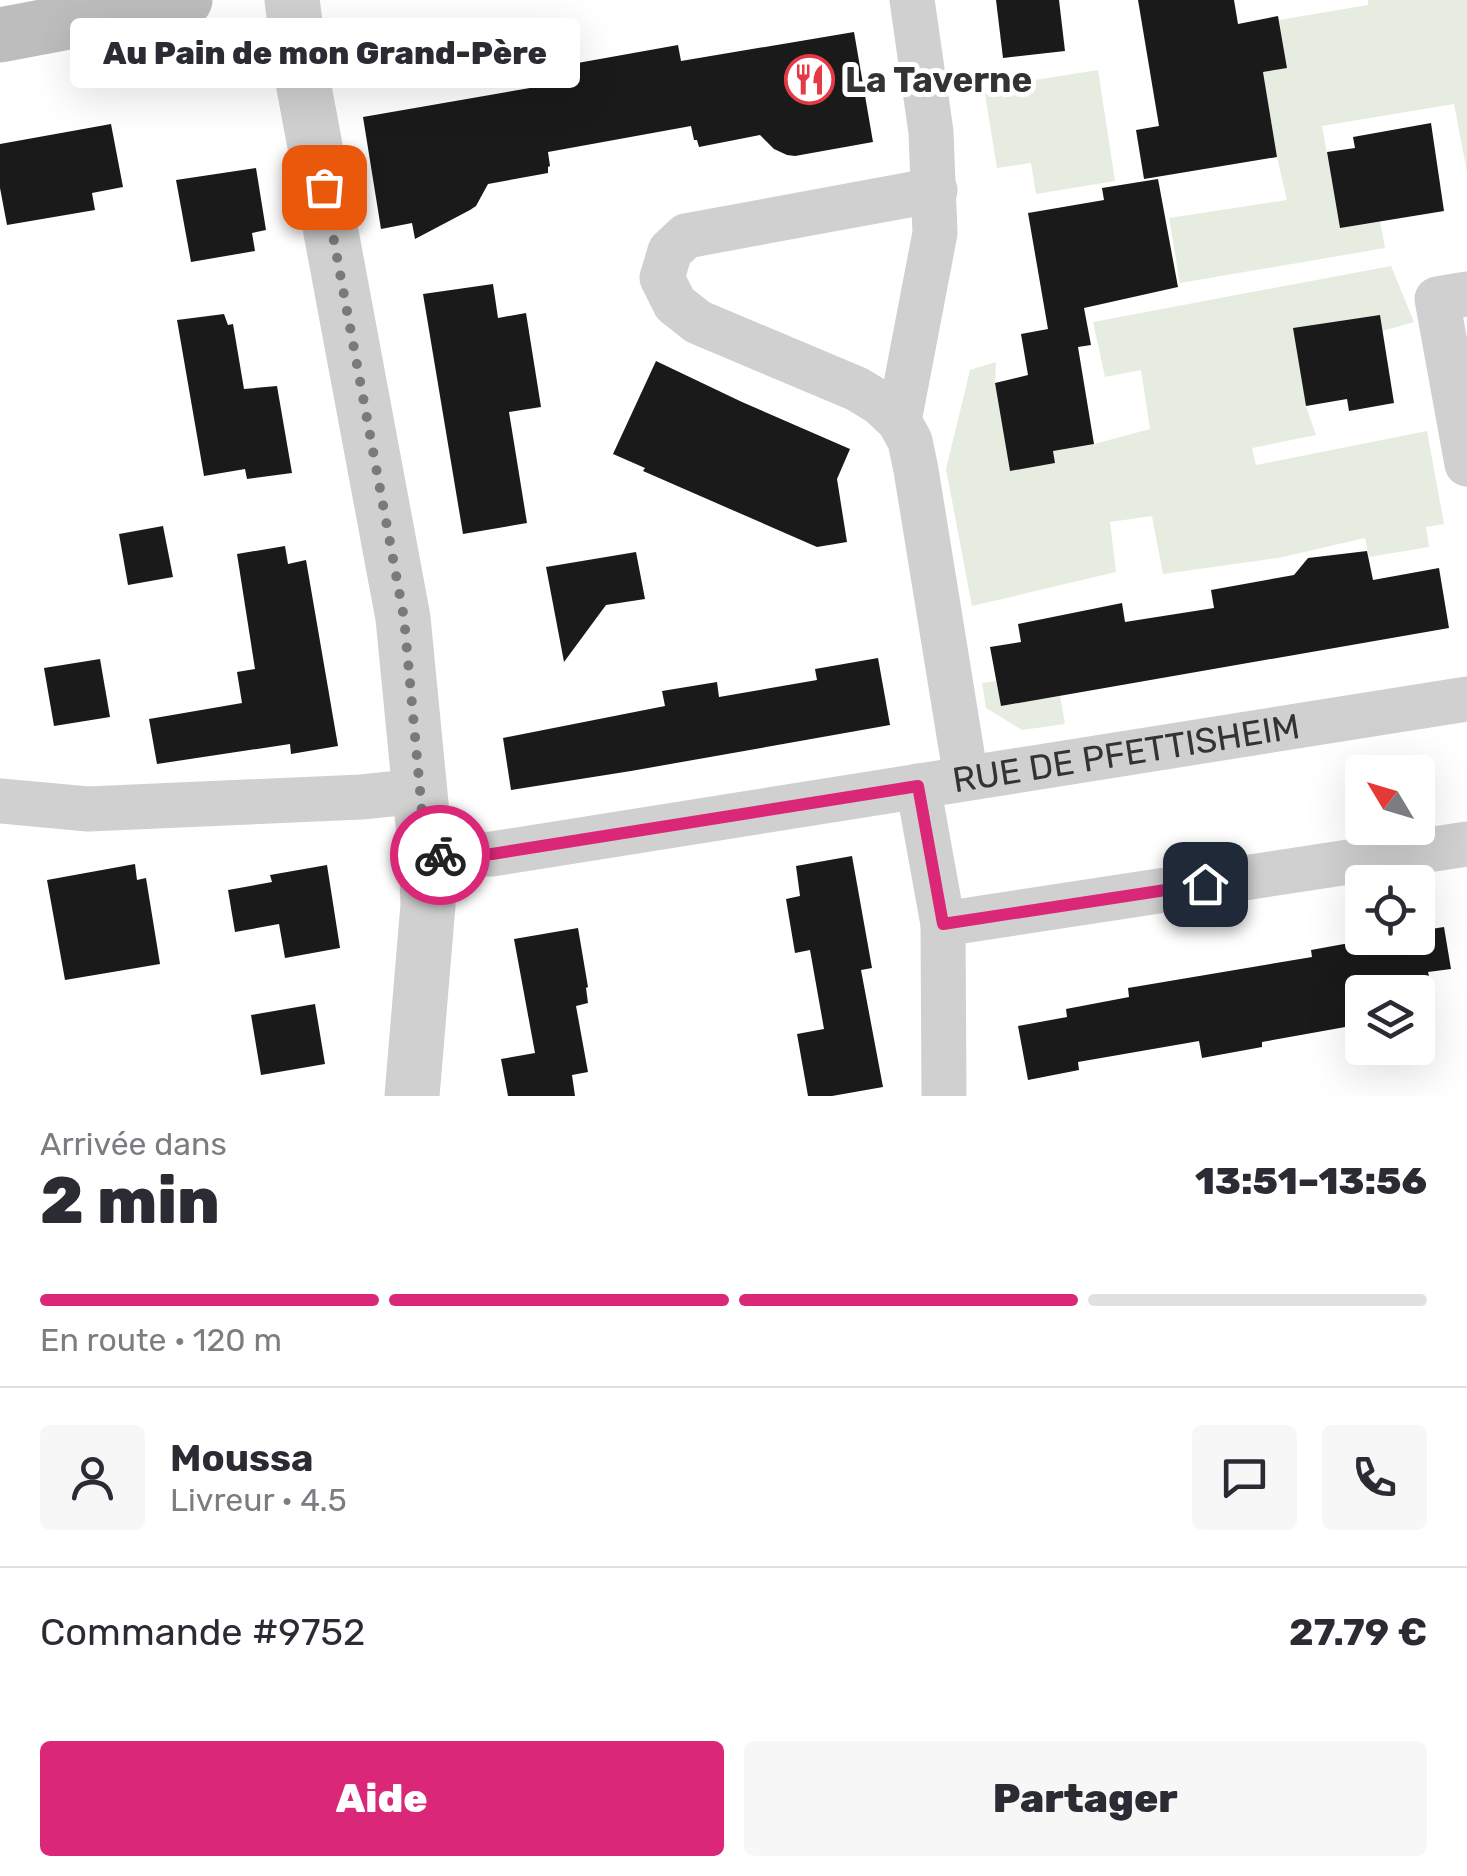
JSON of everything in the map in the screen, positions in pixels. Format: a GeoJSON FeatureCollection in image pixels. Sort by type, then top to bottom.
{"type":"FeatureCollection","features":[{"type":"Feature","properties":{"kind":"main road"},"geometry":{"type":"LineString","coordinates":[[0,36],[185,0]]}},
{"type":"Feature","properties":{"kind":"street"},"geometry":{"type":"LineString","coordinates":[[292,0],[303,82],[404,618],[428,905],[412,1096]]}},
{"type":"Feature","properties":{"kind":"street"},"geometry":{"type":"LineString","coordinates":[[899,421],[936,233],[931,132],[912,0]]}},
{"type":"Feature","properties":{"kind":"street"},"geometry":{"type":"LineString","coordinates":[[935,190],[686,236],[670,250],[662,278],[675,304],[698,322],[857,390],[880,403],[899,421],[910,441],[916,470],[966,778]]}},
{"type":"Feature","properties":{"kind":"street"},"geometry":{"type":"LineString","coordinates":[[1467,294],[1437,299],[1467,464]]}},
{"type":"Feature","properties":{"kind":"street","name":"RUE DE PFETTISHEIM"},"geometry":{"type":"LineString","coordinates":[[426,855],[492,854],[1467,699]]}},
{"type":"Feature","properties":{"kind":"street"},"geometry":{"type":"LineString","coordinates":[[918,786],[943,924],[944,1096]]}},
{"type":"Feature","properties":{"kind":"street"},"geometry":{"type":"LineString","coordinates":[[0,801],[88,809],[420,791]]}},
{"type":"Feature","properties":{"kind":"street"},"geometry":{"type":"LineString","coordinates":[[943,924],[1467,844]]}},
{"type":"Feature","properties":{"kind":"shaded area"},"geometry":{"type":"Polygon","coordinates":[[[1368,0],[1467,0],[1467,172],[1454,104],[1322,126],[1340,227],[1380,221],[1385,248],[1180,283],[1169,218],[1287,200],[1263,72],[1287,67],[1279,20],[1368,5],[1368,0]]]}},
{"type":"Feature","properties":{"kind":"shaded area"},"geometry":{"type":"Polygon","coordinates":[[[1098,70],[1115,181],[1036,194],[1031,163],[997,168],[984,88],[1098,70]]]}},
{"type":"Feature","properties":{"kind":"shaded area"},"geometry":{"type":"Polygon","coordinates":[[[1391,266],[1414,322],[1382,331],[1294,328],[1306,406],[1316,435],[1252,448],[1256,465],[1427,431],[1444,524],[1426,527],[1429,547],[1369,557],[1365,538],[1278,558],[1163,574],[1152,516],[1110,522],[1116,572],[972,606],[946,469],[970,370],[996,362],[995,383],[1010,470],[1055,463],[1053,451],[1150,429],[1141,370],[1105,377],[1093,322],[1391,266]]]}},
{"type":"Feature","properties":{"kind":"shaded area"},"geometry":{"type":"Polygon","coordinates":[[[996,681],[1001,706],[1060,696],[1065,724],[1022,730],[986,708],[982,683],[996,681]]]}},
{"type":"Feature","properties":{"kind":"building"},"geometry":{"type":"Polygon","coordinates":[[[996,0],[1059,0],[1065,51],[1003,58],[996,0]]]}},
{"type":"Feature","properties":{"kind":"building"},"geometry":{"type":"Polygon","coordinates":[[[1138,0],[1234,0],[1238,24],[1278,16],[1287,68],[1263,72],[1277,157],[1144,179],[1136,130],[1159,126],[1138,0]]]}},
{"type":"Feature","properties":{"kind":"building"},"geometry":{"type":"Polygon","coordinates":[[[854,32],[873,142],[795,156],[774,149],[760,135],[699,147],[691,126],[548,152],[548,173],[488,184],[476,206],[415,239],[412,223],[381,229],[363,117],[536,87],[533,71],[678,45],[681,61],[854,32]]]}},
{"type":"Feature","properties":{"kind":"building"},"geometry":{"type":"Polygon","coordinates":[[[1431,123],[1444,211],[1340,228],[1327,152],[1355,148],[1353,137],[1431,123]]]}},
{"type":"Feature","properties":{"kind":"building"},"geometry":{"type":"Polygon","coordinates":[[[111,124],[123,187],[92,193],[95,210],[7,225],[0,188],[0,144],[111,124]]]}},
{"type":"Feature","properties":{"kind":"building"},"geometry":{"type":"Polygon","coordinates":[[[256,168],[266,230],[252,233],[255,251],[191,262],[176,180],[256,168]]]}},
{"type":"Feature","properties":{"kind":"building"},"geometry":{"type":"Polygon","coordinates":[[[1158,179],[1178,287],[1084,308],[1091,345],[1078,347],[1094,444],[1053,451],[1055,463],[1010,471],[995,383],[1028,375],[1021,334],[1048,329],[1028,213],[1104,200],[1102,188],[1158,179]]]}},
{"type":"Feature","properties":{"kind":"building"},"geometry":{"type":"Polygon","coordinates":[[[493,284],[498,318],[526,313],[541,407],[509,412],[527,523],[463,534],[423,294],[493,284]]]}},
{"type":"Feature","properties":{"kind":"building"},"geometry":{"type":"Polygon","coordinates":[[[224,314],[228,325],[233,324],[244,389],[277,386],[292,473],[247,479],[245,469],[204,476],[177,320],[224,314]]]}},
{"type":"Feature","properties":{"kind":"building"},"geometry":{"type":"Polygon","coordinates":[[[1380,315],[1394,403],[1349,411],[1347,399],[1306,406],[1293,328],[1380,315]]]}},
{"type":"Feature","properties":{"kind":"building"},"geometry":{"type":"Polygon","coordinates":[[[656,361],[850,449],[837,479],[847,542],[817,547],[643,471],[645,468],[613,454],[656,361]]]}},
{"type":"Feature","properties":{"kind":"building"},"geometry":{"type":"Polygon","coordinates":[[[163,526],[173,577],[128,585],[119,534],[163,526]]]}},
{"type":"Feature","properties":{"kind":"building"},"geometry":{"type":"Polygon","coordinates":[[[285,546],[288,564],[306,560],[338,746],[291,754],[290,744],[157,764],[149,719],[242,703],[237,672],[255,669],[237,554],[285,546]]]}},
{"type":"Feature","properties":{"kind":"building"},"geometry":{"type":"Polygon","coordinates":[[[1367,551],[1373,580],[1439,568],[1449,628],[1001,706],[990,647],[1021,642],[1018,624],[1122,603],[1125,622],[1214,608],[1211,590],[1294,575],[1308,558],[1367,551]]]}},
{"type":"Feature","properties":{"kind":"building"},"geometry":{"type":"Polygon","coordinates":[[[636,552],[645,599],[606,605],[564,662],[546,567],[636,552]]]}},
{"type":"Feature","properties":{"kind":"building"},"geometry":{"type":"Polygon","coordinates":[[[878,658],[890,725],[511,790],[503,738],[665,706],[662,691],[717,682],[719,697],[817,680],[815,669],[878,658]]]}},
{"type":"Feature","properties":{"kind":"building"},"geometry":{"type":"Polygon","coordinates":[[[100,659],[110,717],[54,726],[44,668],[100,659]]]}},
{"type":"Feature","properties":{"kind":"building"},"geometry":{"type":"Polygon","coordinates":[[[852,856],[872,968],[861,970],[883,1087],[808,1096],[797,1034],[824,1029],[810,950],[795,953],[786,899],[800,896],[796,866],[852,856]]]}},
{"type":"Feature","properties":{"kind":"building"},"geometry":{"type":"Polygon","coordinates":[[[135,864],[137,880],[146,878],[160,964],[65,980],[47,880],[135,864]]]}},
{"type":"Feature","properties":{"kind":"building"},"geometry":{"type":"Polygon","coordinates":[[[327,865],[340,948],[285,958],[279,924],[235,932],[228,890],[272,882],[270,875],[327,865]]]}},
{"type":"Feature","properties":{"kind":"building"},"geometry":{"type":"Polygon","coordinates":[[[1444,927],[1451,969],[1428,972],[1429,975],[1345,975],[1345,1027],[1202,1058],[1199,1041],[1078,1062],[1079,1070],[1028,1080],[1018,1026],[1067,1017],[1066,1009],[1129,997],[1128,988],[1312,957],[1311,950],[1345,944],[1345,955],[1435,955],[1435,928],[1444,927]]]}},
{"type":"Feature","properties":{"kind":"building"},"geometry":{"type":"Polygon","coordinates":[[[578,928],[588,1003],[576,1006],[588,1072],[572,1075],[575,1096],[508,1096],[501,1059],[535,1053],[514,939],[578,928]]]}},
{"type":"Feature","properties":{"kind":"building"},"geometry":{"type":"Polygon","coordinates":[[[315,1004],[325,1064],[261,1075],[251,1015],[315,1004]]]}},
{"type":"Feature","properties":{"kind":"way so far"},"geometry":{"type":"LineString","coordinates":[[324,187],[404,618],[426,855],[440,855]]}},
{"type":"Feature","properties":{"kind":"place","name":"La Taverne"},"geometry":{"type":"Point","coordinates":[810,80]}},
{"type":"Feature","properties":{"kind":"place","name":"Au Pain de mon Grand-Père"},"geometry":{"type":"Point","coordinates":[324,187]}},
{"type":"Feature","properties":{"kind":"route"},"geometry":{"type":"LineString","coordinates":[[440,855],[492,854],[918,786],[943,924],[1205,884]]}}]}
